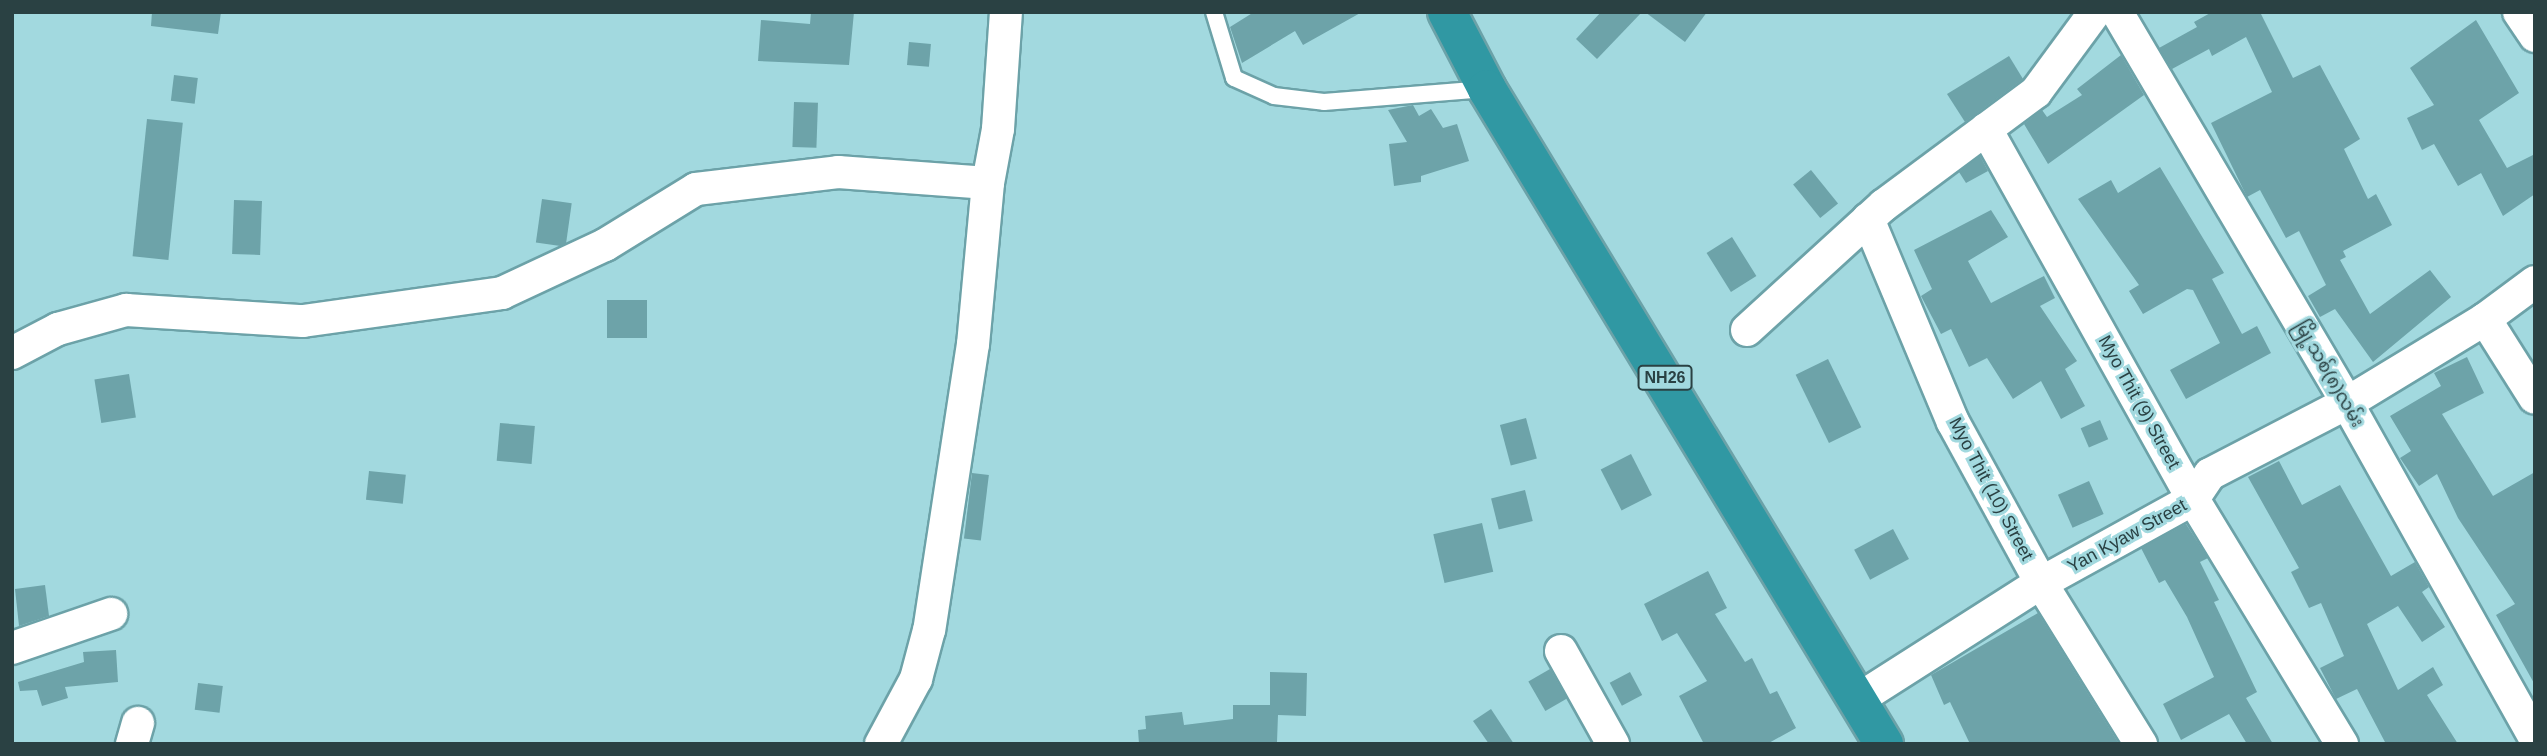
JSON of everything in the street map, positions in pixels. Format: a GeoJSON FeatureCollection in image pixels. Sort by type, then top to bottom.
{"type":"FeatureCollection","features":[{"type":"Feature","properties":{"kind":"highway","name":"NH26"},"geometry":{"type":"LineString","coordinates":[[1447,12],[1487,89],[1884,744]]}},
{"type":"Feature","properties":{"kind":"street"},"geometry":{"type":"LineString","coordinates":[[881,744],[916,679],[929,630],[973,344],[988,183],[998,129],[1006,12]]}},
{"type":"Feature","properties":{"kind":"street"},"geometry":{"type":"LineString","coordinates":[[1747,330],[1868,219],[2036,92],[2095,12]]}},
{"type":"Feature","properties":{"kind":"street","name":"မြို့သစ်(၈)လမ်း"},"geometry":{"type":"LineString","coordinates":[[2117,12],[2347,403],[2528,737]]}},
{"type":"Feature","properties":{"kind":"street"},"geometry":{"type":"LineString","coordinates":[[2519,12],[2535,36]]}},
{"type":"Feature","properties":{"kind":"street","name":"Myo Thit (9) Street"},"geometry":{"type":"LineString","coordinates":[[1986,129],[2193,499],[2342,744]]}},
{"type":"Feature","properties":{"kind":"street"},"geometry":{"type":"LineString","coordinates":[[12,353],[58,328],[126,310],[303,321],[502,293],[605,246],[696,189],[838,172],[988,183]]}},
{"type":"Feature","properties":{"kind":"street","name":"Myo Thit (10) Street"},"geometry":{"type":"LineString","coordinates":[[1868,219],[1954,422],[2042,583],[2141,744]]}},
{"type":"Feature","properties":{"kind":"street","name":"Yan Kyaw Street"},"geometry":{"type":"LineString","coordinates":[[1857,700],[2042,583],[2193,499],[2210,474],[2347,403],[2485,319],[2535,282]]}},
{"type":"Feature","properties":{"kind":"street"},"geometry":{"type":"LineString","coordinates":[[2485,319],[2535,398]]}},
{"type":"Feature","properties":{"kind":"street"},"geometry":{"type":"LineString","coordinates":[[12,648],[111,614]]}},
{"type":"Feature","properties":{"kind":"street"},"geometry":{"type":"LineString","coordinates":[[1561,651],[1613,744]]}},
{"type":"Feature","properties":{"kind":"lane"},"geometry":{"type":"LineString","coordinates":[[1214,12],[1234,78],[1275,96],[1324,102],[1487,89]]}},
{"type":"Feature","properties":{"kind":"building"},"geometry":{"type":"Polygon","coordinates":[[[152,12],[221,12],[218,34],[151,26],[152,12]]]}},
{"type":"Feature","properties":{"kind":"building"},"geometry":{"type":"Polygon","coordinates":[[[811,12],[854,12],[849,65],[758,61],[761,20],[810,24],[811,12]]]}},
{"type":"Feature","properties":{"kind":"building"},"geometry":{"type":"Polygon","coordinates":[[[1254,12],[1362,12],[1303,45],[1295,31],[1242,63],[1230,27],[1254,12]]]}},
{"type":"Feature","properties":{"kind":"building"},"geometry":{"type":"Polygon","coordinates":[[[1601,12],[1642,12],[1597,59],[1576,39],[1601,12]]]}},
{"type":"Feature","properties":{"kind":"building"},"geometry":{"type":"Polygon","coordinates":[[[1645,12],[1707,12],[1685,42],[1645,12]]]}},
{"type":"Feature","properties":{"kind":"building"},"geometry":{"type":"Polygon","coordinates":[[[2212,12],[2260,12],[2293,78],[2320,65],[2360,139],[2344,149],[2368,199],[2376,194],[2392,225],[2343,251],[2346,257],[2340,260],[2370,314],[2430,270],[2451,297],[2373,362],[2335,309],[2320,317],[2308,296],[2326,285],[2299,231],[2286,238],[2260,190],[2247,197],[2211,123],[2272,92],[2246,37],[2212,56],[2209,49],[2172,69],[2159,48],[2197,27],[2194,22],[2212,12]]]}},
{"type":"Feature","properties":{"kind":"building"},"geometry":{"type":"Polygon","coordinates":[[[2476,20],[2519,93],[2479,120],[2507,168],[2535,154],[2535,194],[2503,216],[2481,173],[2458,186],[2434,144],[2422,150],[2407,118],[2434,105],[2410,68],[2476,20]]]}},
{"type":"Feature","properties":{"kind":"building"},"geometry":{"type":"Polygon","coordinates":[[[909,42],[931,44],[929,67],[907,65],[909,42]]]}},
{"type":"Feature","properties":{"kind":"building"},"geometry":{"type":"Polygon","coordinates":[[[2121,55],[2144,95],[2048,164],[2024,124],[2042,110],[2047,117],[2082,95],[2077,89],[2121,55]]]}},
{"type":"Feature","properties":{"kind":"building"},"geometry":{"type":"Polygon","coordinates":[[[2009,56],[2023,79],[1965,122],[1947,94],[2009,56]]]}},
{"type":"Feature","properties":{"kind":"building"},"geometry":{"type":"Polygon","coordinates":[[[174,75],[198,78],[195,104],[171,101],[174,75]]]}},
{"type":"Feature","properties":{"kind":"building"},"geometry":{"type":"Polygon","coordinates":[[[794,102],[818,103],[816,148],[792,147],[794,102]]]}},
{"type":"Feature","properties":{"kind":"building"},"geometry":{"type":"Polygon","coordinates":[[[1413,105],[1419,116],[1431,109],[1443,128],[1457,124],[1469,161],[1421,176],[1421,182],[1394,186],[1389,144],[1407,142],[1388,110],[1413,105]]]}},
{"type":"Feature","properties":{"kind":"building"},"geometry":{"type":"Polygon","coordinates":[[[147,119],[183,123],[168,260],[133,256],[147,119]]]}},
{"type":"Feature","properties":{"kind":"building"},"geometry":{"type":"Polygon","coordinates":[[[1980,156],[1988,171],[1966,183],[1959,172],[1980,156]]]}},
{"type":"Feature","properties":{"kind":"building"},"geometry":{"type":"Polygon","coordinates":[[[2160,167],[2224,273],[2212,279],[2242,334],[2257,326],[2271,353],[2186,399],[2170,370],[2220,343],[2193,290],[2187,289],[2143,314],[2129,291],[2139,285],[2078,199],[2111,180],[2118,193],[2160,167]]]}},
{"type":"Feature","properties":{"kind":"building"},"geometry":{"type":"Polygon","coordinates":[[[1811,170],[1838,203],[1820,218],[1793,184],[1811,170]]]}},
{"type":"Feature","properties":{"kind":"building"},"geometry":{"type":"Polygon","coordinates":[[[542,199],[572,203],[566,247],[536,243],[542,199]]]}},
{"type":"Feature","properties":{"kind":"building"},"geometry":{"type":"Polygon","coordinates":[[[234,200],[262,201],[260,255],[232,254],[234,200]]]}},
{"type":"Feature","properties":{"kind":"building"},"geometry":{"type":"Polygon","coordinates":[[[1991,210],[2008,237],[1968,261],[1991,303],[2044,276],[2055,298],[2040,306],[2077,361],[2065,369],[2085,406],[2061,419],[2041,381],[2013,399],[1987,358],[1969,367],[1951,329],[1941,334],[1921,296],[1932,289],[1914,250],[1991,210]]]}},
{"type":"Feature","properties":{"kind":"building"},"geometry":{"type":"Polygon","coordinates":[[[1732,237],[1756,276],[1731,292],[1707,253],[1732,237]]]}},
{"type":"Feature","properties":{"kind":"building"},"geometry":{"type":"Polygon","coordinates":[[[607,300],[647,300],[647,338],[607,338],[607,300]]]}},
{"type":"Feature","properties":{"kind":"building"},"geometry":{"type":"Polygon","coordinates":[[[2467,357],[2484,393],[2442,414],[2493,496],[2535,472],[2535,685],[2496,615],[2515,604],[2458,518],[2437,474],[2419,486],[2400,458],[2411,451],[2390,416],[2441,386],[2434,373],[2467,357]]]}},
{"type":"Feature","properties":{"kind":"building"},"geometry":{"type":"Polygon","coordinates":[[[1828,359],[1861,427],[1829,443],[1796,375],[1828,359]]]}},
{"type":"Feature","properties":{"kind":"building"},"geometry":{"type":"Polygon","coordinates":[[[129,374],[136,417],[101,423],[94,379],[129,374]]]}},
{"type":"Feature","properties":{"kind":"building"},"geometry":{"type":"Polygon","coordinates":[[[1526,418],[1537,459],[1511,466],[1500,425],[1526,418]]]}},
{"type":"Feature","properties":{"kind":"building"},"geometry":{"type":"Polygon","coordinates":[[[2100,420],[2108,439],[2089,448],[2081,428],[2100,420]]]}},
{"type":"Feature","properties":{"kind":"building"},"geometry":{"type":"Polygon","coordinates":[[[500,423],[535,426],[532,464],[497,461],[500,423]]]}},
{"type":"Feature","properties":{"kind":"building"},"geometry":{"type":"Polygon","coordinates":[[[1631,454],[1652,495],[1622,510],[1601,469],[1631,454]]]}},
{"type":"Feature","properties":{"kind":"building"},"geometry":{"type":"Polygon","coordinates":[[[2279,461],[2302,505],[2340,485],[2391,576],[2415,562],[2429,587],[2422,592],[2445,627],[2422,642],[2398,606],[2367,624],[2398,690],[2433,667],[2443,685],[2427,695],[2458,744],[2386,744],[2357,689],[2336,699],[2320,668],[2344,656],[2321,603],[2309,608],[2291,572],[2299,568],[2248,477],[2279,461]]]}},
{"type":"Feature","properties":{"kind":"building"},"geometry":{"type":"Polygon","coordinates":[[[369,471],[406,475],[403,504],[366,500],[369,471]]]}},
{"type":"Feature","properties":{"kind":"building"},"geometry":{"type":"Polygon","coordinates":[[[972,473],[989,475],[981,541],[964,539],[972,473]]]}},
{"type":"Feature","properties":{"kind":"building"},"geometry":{"type":"Polygon","coordinates":[[[2089,481],[2104,514],[2073,528],[2058,495],[2089,481]]]}},
{"type":"Feature","properties":{"kind":"building"},"geometry":{"type":"Polygon","coordinates":[[[1525,490],[1533,521],[1499,530],[1491,498],[1525,490]]]}},
{"type":"Feature","properties":{"kind":"building"},"geometry":{"type":"Polygon","coordinates":[[[1482,523],[1493,572],[1445,583],[1433,534],[1482,523]]]}},
{"type":"Feature","properties":{"kind":"building"},"geometry":{"type":"Polygon","coordinates":[[[2186,524],[2208,558],[2200,562],[2219,600],[2214,602],[2257,692],[2246,698],[2273,744],[2247,744],[2229,714],[2181,740],[2163,704],[2214,677],[2187,617],[2165,580],[2159,583],[2141,548],[2186,524]]]}},
{"type":"Feature","properties":{"kind":"building"},"geometry":{"type":"Polygon","coordinates":[[[1893,529],[1909,559],[1870,580],[1854,550],[1893,529]]]}},
{"type":"Feature","properties":{"kind":"building"},"geometry":{"type":"Polygon","coordinates":[[[1708,571],[1727,608],[1715,614],[1745,662],[1752,658],[1770,694],[1777,691],[1796,728],[1767,744],[1704,744],[1679,696],[1707,681],[1677,633],[1662,641],[1644,604],[1708,571]]]}},
{"type":"Feature","properties":{"kind":"building"},"geometry":{"type":"Polygon","coordinates":[[[45,585],[49,616],[19,626],[15,589],[45,585]]]}},
{"type":"Feature","properties":{"kind":"building"},"geometry":{"type":"Polygon","coordinates":[[[2038,613],[2119,744],[1970,744],[1950,702],[1944,705],[1931,675],[2038,613]]]}},
{"type":"Feature","properties":{"kind":"building"},"geometry":{"type":"Polygon","coordinates":[[[116,650],[118,682],[65,687],[68,698],[42,706],[37,690],[20,691],[18,682],[84,662],[83,652],[116,650]]]}},
{"type":"Feature","properties":{"kind":"building"},"geometry":{"type":"Polygon","coordinates":[[[1550,669],[1567,698],[1545,711],[1528,682],[1550,669]]]}},
{"type":"Feature","properties":{"kind":"building"},"geometry":{"type":"Polygon","coordinates":[[[1270,672],[1307,673],[1306,716],[1278,715],[1277,742],[1139,744],[1138,730],[1146,729],[1145,716],[1182,712],[1184,725],[1233,719],[1233,705],[1270,705],[1270,672]]]}},
{"type":"Feature","properties":{"kind":"building"},"geometry":{"type":"Polygon","coordinates":[[[1630,672],[1642,695],[1622,706],[1610,683],[1630,672]]]}},
{"type":"Feature","properties":{"kind":"building"},"geometry":{"type":"Polygon","coordinates":[[[198,683],[223,686],[220,713],[195,710],[198,683]]]}},
{"type":"Feature","properties":{"kind":"building"},"geometry":{"type":"Polygon","coordinates":[[[1491,709],[1514,744],[1489,744],[1473,721],[1491,709]]]}}]}
